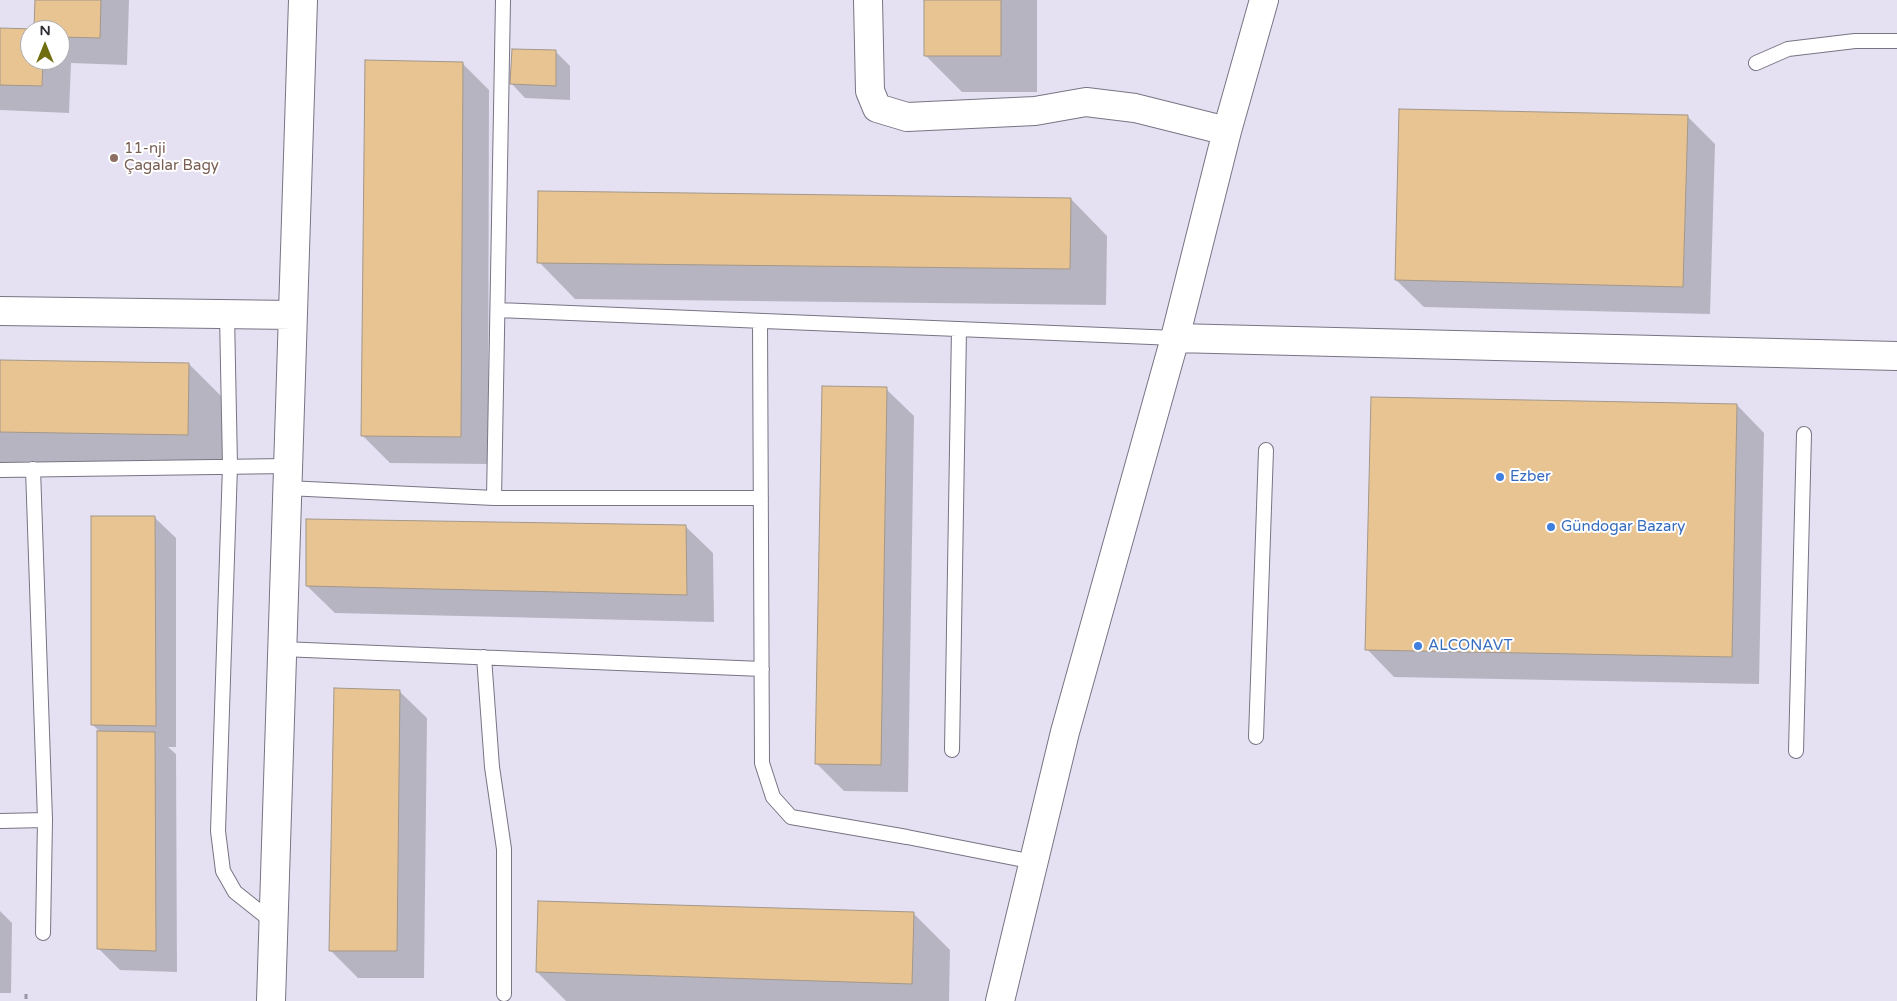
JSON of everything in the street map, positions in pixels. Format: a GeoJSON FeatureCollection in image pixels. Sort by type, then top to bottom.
{"type":"FeatureCollection","features":[{"type":"Feature","properties":{"kind":"street"},"geometry":{"type":"LineString","coordinates":[[272,1001],[303,0]]}},
{"type":"Feature","properties":{"kind":"street"},"geometry":{"type":"LineString","coordinates":[[868,0],[870,92],[877,108],[907,117],[1035,111],[1086,102],[1135,108],[1227,131]]}},
{"type":"Feature","properties":{"kind":"street"},"geometry":{"type":"LineString","coordinates":[[1000,1001],[1065,732],[1175,338],[1227,131],[1264,0]]}},
{"type":"Feature","properties":{"kind":"street"},"geometry":{"type":"LineString","coordinates":[[0,311],[292,315]]}},
{"type":"Feature","properties":{"kind":"street"},"geometry":{"type":"LineString","coordinates":[[1175,338],[1897,356]]}},
{"type":"Feature","properties":{"kind":"lane"},"geometry":{"type":"LineString","coordinates":[[494,498],[503,0]]}},
{"type":"Feature","properties":{"kind":"lane"},"geometry":{"type":"LineString","coordinates":[[1756,63],[1788,49],[1855,41],[1897,41]]}},
{"type":"Feature","properties":{"kind":"lane"},"geometry":{"type":"LineString","coordinates":[[498,310],[1175,338]]}},
{"type":"Feature","properties":{"kind":"lane"},"geometry":{"type":"LineString","coordinates":[[227,315],[230,466],[218,832],[224,871],[235,892],[274,922]]}},
{"type":"Feature","properties":{"kind":"lane"},"geometry":{"type":"LineString","coordinates":[[760,321],[762,763],[773,797],[791,818],[907,837],[1034,862]]}},
{"type":"Feature","properties":{"kind":"lane"},"geometry":{"type":"LineString","coordinates":[[952,750],[959,329]]}},
{"type":"Feature","properties":{"kind":"lane"},"geometry":{"type":"LineString","coordinates":[[1796,751],[1804,434]]}},
{"type":"Feature","properties":{"kind":"lane"},"geometry":{"type":"LineString","coordinates":[[1256,737],[1266,450]]}},
{"type":"Feature","properties":{"kind":"lane"},"geometry":{"type":"LineString","coordinates":[[0,470],[230,466],[287,477],[494,498],[761,498]]}},
{"type":"Feature","properties":{"kind":"lane"},"geometry":{"type":"LineString","coordinates":[[33,469],[45,820],[43,933]]}},
{"type":"Feature","properties":{"kind":"lane"},"geometry":{"type":"LineString","coordinates":[[282,649],[762,669]]}},
{"type":"Feature","properties":{"kind":"lane"},"geometry":{"type":"LineString","coordinates":[[484,657],[492,767],[504,849],[504,994]]}},
{"type":"Feature","properties":{"kind":"lane"},"geometry":{"type":"LineString","coordinates":[[0,821],[45,820]]}},
{"type":"Feature","properties":{"kind":"path"},"geometry":{"type":"LineString","coordinates":[[26,994],[26,1001]]}},
{"type":"Feature","properties":{"kind":"building"},"geometry":{"type":"Polygon","coordinates":[[[35,0],[101,0],[100,38],[70,37],[70,20],[34,20],[35,0]]]}},
{"type":"Feature","properties":{"kind":"building"},"geometry":{"type":"Polygon","coordinates":[[[924,0],[1001,0],[1001,56],[924,56],[924,0]]]}},
{"type":"Feature","properties":{"kind":"building"},"geometry":{"type":"Polygon","coordinates":[[[0,28],[20,29],[20,70],[43,70],[42,86],[0,85],[0,28]]]}},
{"type":"Feature","properties":{"kind":"building"},"geometry":{"type":"Polygon","coordinates":[[[512,49],[556,50],[556,86],[510,84],[512,49]]]}},
{"type":"Feature","properties":{"kind":"building"},"geometry":{"type":"Polygon","coordinates":[[[365,60],[463,62],[461,437],[361,436],[365,60]]]}},
{"type":"Feature","properties":{"kind":"building"},"geometry":{"type":"Polygon","coordinates":[[[1399,109],[1688,115],[1683,287],[1395,280],[1399,109]]]}},
{"type":"Feature","properties":{"kind":"building"},"geometry":{"type":"Polygon","coordinates":[[[538,191],[1071,198],[1070,269],[537,263],[538,191]]]}},
{"type":"Feature","properties":{"kind":"building"},"geometry":{"type":"Polygon","coordinates":[[[0,360],[189,363],[188,435],[0,432],[0,360]]]}},
{"type":"Feature","properties":{"kind":"building"},"geometry":{"type":"Polygon","coordinates":[[[822,386],[887,387],[881,765],[815,764],[822,386]]]}},
{"type":"Feature","properties":{"kind":"building","name":"Gündogar Bazary"},"geometry":{"type":"Polygon","coordinates":[[[1371,397],[1737,404],[1732,657],[1365,650],[1371,397]]]}},
{"type":"Feature","properties":{"kind":"building"},"geometry":{"type":"Polygon","coordinates":[[[91,516],[155,516],[156,726],[91,725],[91,516]]]}},
{"type":"Feature","properties":{"kind":"building"},"geometry":{"type":"Polygon","coordinates":[[[306,519],[686,525],[687,595],[306,586],[306,519]]]}},
{"type":"Feature","properties":{"kind":"building"},"geometry":{"type":"Polygon","coordinates":[[[334,688],[400,690],[397,951],[329,951],[334,688]]]}},
{"type":"Feature","properties":{"kind":"building"},"geometry":{"type":"Polygon","coordinates":[[[97,731],[155,732],[156,951],[97,949],[97,731]]]}},
{"type":"Feature","properties":{"kind":"building"},"geometry":{"type":"Polygon","coordinates":[[[538,901],[914,912],[912,984],[536,972],[538,901]]]}},
{"type":"Feature","properties":{"kind":"place","name":"11-nji Çagalar Bagy"},"geometry":{"type":"Point","coordinates":[114,158]}},
{"type":"Feature","properties":{"kind":"place","name":"Ezber"},"geometry":{"type":"Point","coordinates":[1500,477]}},
{"type":"Feature","properties":{"kind":"place","name":"Gündogar Bazary"},"geometry":{"type":"Point","coordinates":[1551,527]}},
{"type":"Feature","properties":{"kind":"place","name":"ALCONAVT"},"geometry":{"type":"Point","coordinates":[1418,646]}}]}
